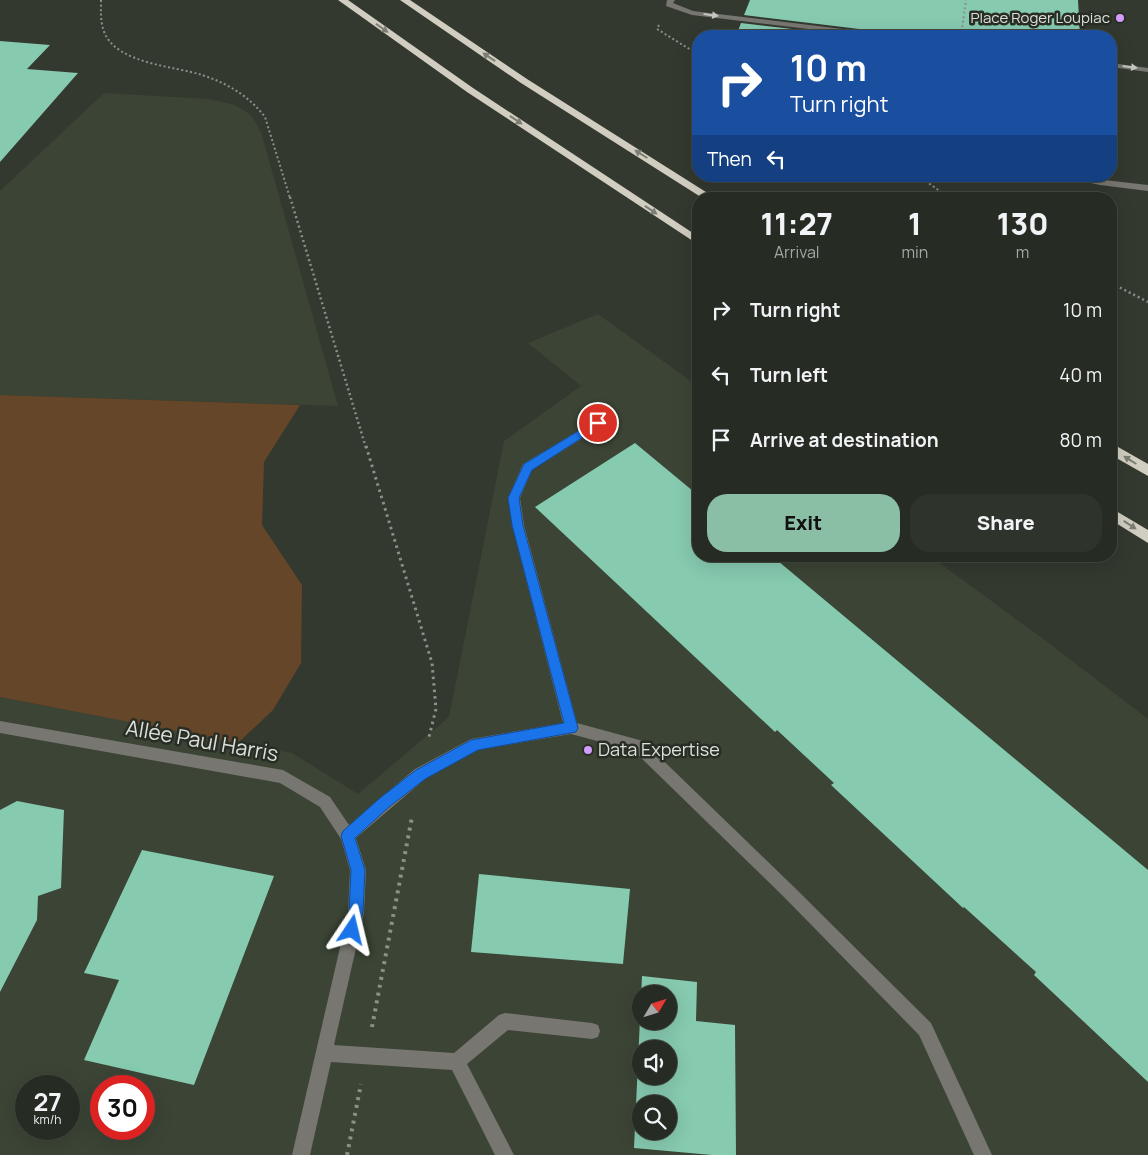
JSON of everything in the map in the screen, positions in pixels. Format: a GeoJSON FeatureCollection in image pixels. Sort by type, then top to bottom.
{"type":"FeatureCollection","features":[{"type":"Feature","properties":{"kind":"highway"},"geometry":{"type":"LineString","coordinates":[[342,0],[470,90],[692,237]]}},
{"type":"Feature","properties":{"kind":"highway"},"geometry":{"type":"LineString","coordinates":[[404,0],[524,81],[701,192]]}},
{"type":"Feature","properties":{"kind":"highway"},"geometry":{"type":"LineString","coordinates":[[1117,452],[1148,471]]}},
{"type":"Feature","properties":{"kind":"highway"},"geometry":{"type":"LineString","coordinates":[[1117,517],[1148,537]]}},
{"type":"Feature","properties":{"kind":"street"},"geometry":{"type":"LineString","coordinates":[[670,2],[692,13],[834,30]]}},
{"type":"Feature","properties":{"kind":"street"},"geometry":{"type":"LineString","coordinates":[[1117,66],[1148,70]]}},
{"type":"Feature","properties":{"kind":"street"},"geometry":{"type":"LineString","coordinates":[[1116,182],[1148,188]]}},
{"type":"Feature","properties":{"kind":"street"},"geometry":{"type":"LineString","coordinates":[[571,728],[518,525],[514,498],[527,467],[598,423]]}},
{"type":"Feature","properties":{"kind":"street","name":"Allée Paul Harris"},"geometry":{"type":"LineString","coordinates":[[0,727],[283,777],[325,802],[348,836],[358,870],[356,912],[301,1155]]}},
{"type":"Feature","properties":{"kind":"street"},"geometry":{"type":"LineString","coordinates":[[348,836],[384,803],[420,774],[476,744],[571,728],[638,746],[789,892],[925,1029],[983,1155]]}},
{"type":"Feature","properties":{"kind":"street"},"geometry":{"type":"LineString","coordinates":[[324,1053],[457,1062],[504,1021],[592,1031]]}},
{"type":"Feature","properties":{"kind":"street"},"geometry":{"type":"LineString","coordinates":[[457,1062],[505,1155]]}},
{"type":"Feature","properties":{"kind":"path"},"geometry":{"type":"LineString","coordinates":[[102,0],[100,11],[102,24],[112,44],[122,53],[135,59],[190,72],[213,80],[248,98],[259,107],[265,117],[432,663],[436,709],[420,774],[397,899]]}},
{"type":"Feature","properties":{"kind":"path"},"geometry":{"type":"LineString","coordinates":[[962,30],[966,0]]}},
{"type":"Feature","properties":{"kind":"path"},"geometry":{"type":"LineString","coordinates":[[670,2],[657,29],[692,51]]}},
{"type":"Feature","properties":{"kind":"path"},"geometry":{"type":"LineString","coordinates":[[927,182],[941,192]]}},
{"type":"Feature","properties":{"kind":"path"},"geometry":{"type":"LineString","coordinates":[[1117,286],[1148,302]]}},
{"type":"Feature","properties":{"kind":"shaded area"},"geometry":{"type":"Polygon","coordinates":[[[104,93],[209,99],[235,105],[251,115],[261,132],[338,406],[0,395],[0,191],[104,93]]]}},
{"type":"Feature","properties":{"kind":"shaded area"},"geometry":{"type":"Polygon","coordinates":[[[598,314],[692,382],[692,562],[938,562],[1148,719],[1148,1155],[0,1155],[0,697],[292,753],[358,794],[449,717],[504,441],[581,386],[528,343],[598,314]]]}},
{"type":"Feature","properties":{"kind":"shaded area"},"geometry":{"type":"Polygon","coordinates":[[[0,395],[300,405],[264,462],[262,525],[302,585],[301,663],[273,710],[238,743],[0,697],[0,395]]]}},
{"type":"Feature","properties":{"kind":"building"},"geometry":{"type":"Polygon","coordinates":[[[750,0],[1078,0],[1080,30],[868,30],[744,15],[750,0]]]}},
{"type":"Feature","properties":{"kind":"building"},"geometry":{"type":"Polygon","coordinates":[[[741,23],[801,30],[738,30],[741,23]]]}},
{"type":"Feature","properties":{"kind":"building"},"geometry":{"type":"Polygon","coordinates":[[[0,41],[50,45],[27,69],[78,73],[0,162],[0,41]]]}},
{"type":"Feature","properties":{"kind":"building"},"geometry":{"type":"Polygon","coordinates":[[[635,443],[692,490],[692,562],[779,562],[1148,870],[1148,1082],[1034,975],[1036,972],[963,908],[831,785],[834,783],[777,730],[775,732],[535,507],[635,443]]]}},
{"type":"Feature","properties":{"kind":"building"},"geometry":{"type":"Polygon","coordinates":[[[17,801],[64,810],[61,888],[38,896],[37,920],[0,992],[0,810],[17,801]]]}},
{"type":"Feature","properties":{"kind":"building"},"geometry":{"type":"Polygon","coordinates":[[[142,850],[274,876],[194,1085],[84,1060],[119,980],[84,973],[142,850]]]}},
{"type":"Feature","properties":{"kind":"building"},"geometry":{"type":"Polygon","coordinates":[[[479,874],[630,889],[623,964],[471,952],[479,874]]]}},
{"type":"Feature","properties":{"kind":"building"},"geometry":{"type":"Polygon","coordinates":[[[642,976],[697,982],[696,1021],[735,1025],[736,1155],[712,1155],[634,1148],[634,1140],[677,1140],[677,1095],[636,1095],[637,1085],[677,1085],[677,1040],[639,1040],[640,1030],[678,1030],[678,985],[642,985],[642,976]]]}},
{"type":"Feature","properties":{"kind":"place","name":"Place Roger Loupiac"},"geometry":{"type":"Point","coordinates":[1120,18]}},
{"type":"Feature","properties":{"kind":"place","name":"Data Expertise"},"geometry":{"type":"Point","coordinates":[588,750]}},
{"type":"Feature","properties":{"kind":"route"},"geometry":{"type":"LineString","coordinates":[[352,930],[356,912],[358,870],[348,836],[384,803],[420,774],[476,744],[571,728],[518,525],[514,498],[527,467],[598,423]]}}]}
